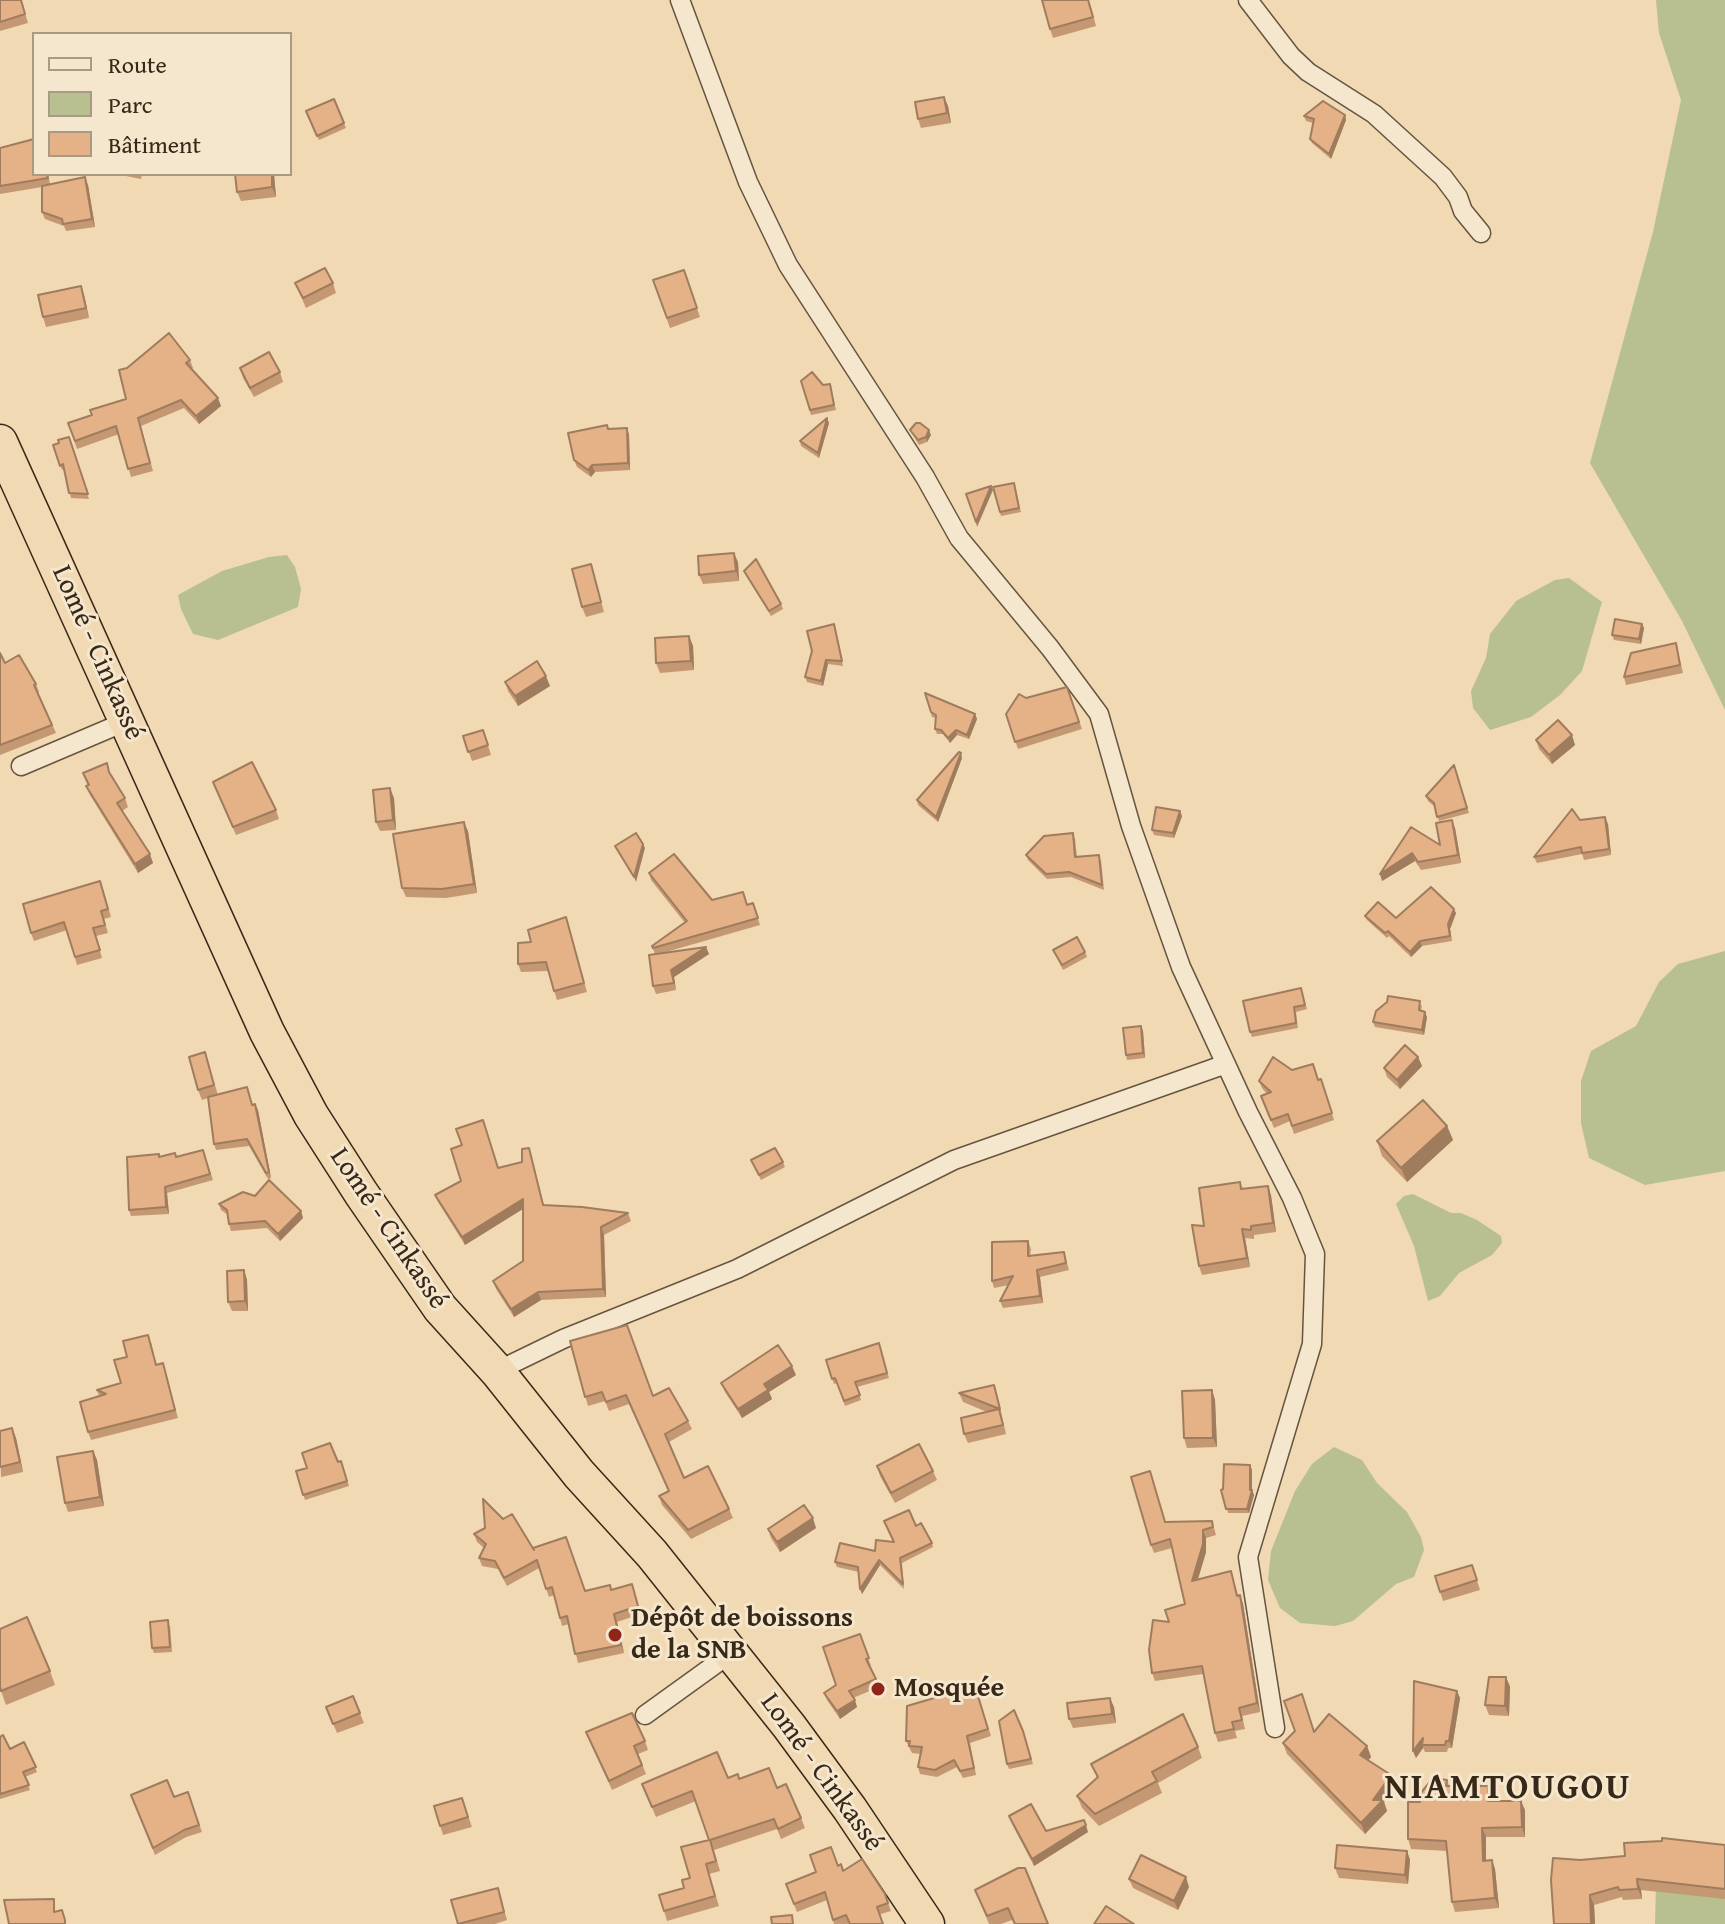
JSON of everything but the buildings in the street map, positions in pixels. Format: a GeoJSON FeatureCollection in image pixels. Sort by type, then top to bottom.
{"type":"FeatureCollection","features":[{"type":"Feature","properties":{"kind":"highway","name":"Lomé - Cinkassé"},"geometry":{"type":"LineString","coordinates":[[0,442],[267,1032],[311,1115],[440,1308],[497,1371],[579,1474],[652,1554],[789,1726],[850,1809],[927,1924]]}},
{"type":"Feature","properties":{"kind":"street"},"geometry":{"type":"LineString","coordinates":[[680,0],[748,182],[788,265],[925,477],[959,538],[1050,648],[1099,714],[1146,874],[1181,967],[1292,1198],[1315,1254],[1312,1344],[1248,1557],[1275,1728]]}},
{"type":"Feature","properties":{"kind":"street"},"geometry":{"type":"LineString","coordinates":[[1248,0],[1291,56],[1308,72],[1374,114],[1443,177],[1458,197],[1463,211],[1481,233]]}},
{"type":"Feature","properties":{"kind":"street"},"geometry":{"type":"LineString","coordinates":[[21,766],[127,721]]}},
{"type":"Feature","properties":{"kind":"street"},"geometry":{"type":"LineString","coordinates":[[497,1371],[563,1339],[737,1269],[954,1160],[1226,1064]]}},
{"type":"Feature","properties":{"kind":"street"},"geometry":{"type":"LineString","coordinates":[[645,1715],[731,1653]]}},
{"type":"Feature","properties":{"kind":"green space"},"geometry":{"type":"Polygon","coordinates":[[[1656,0],[1725,0],[1725,710],[1682,621],[1590,463],[1653,232],[1681,100],[1659,33],[1656,0]]]}},
{"type":"Feature","properties":{"kind":"green space"},"geometry":{"type":"Polygon","coordinates":[[[287,555],[295,567],[301,589],[298,607],[218,640],[193,634],[178,595],[222,571],[287,555]]]}},
{"type":"Feature","properties":{"kind":"green space"},"geometry":{"type":"Polygon","coordinates":[[[1569,578],[1602,602],[1582,671],[1560,695],[1531,717],[1490,730],[1473,708],[1471,691],[1486,658],[1490,634],[1516,601],[1555,580],[1569,578]]]}},
{"type":"Feature","properties":{"kind":"green space"},"geometry":{"type":"Polygon","coordinates":[[[1725,951],[1725,1171],[1645,1185],[1589,1158],[1581,1123],[1581,1081],[1591,1051],[1636,1026],[1659,982],[1678,964],[1725,951]]]}},
{"type":"Feature","properties":{"kind":"green space"},"geometry":{"type":"Polygon","coordinates":[[[1413,1194],[1451,1213],[1461,1213],[1477,1220],[1501,1236],[1502,1243],[1492,1255],[1459,1273],[1440,1296],[1428,1301],[1414,1246],[1396,1204],[1404,1196],[1413,1194]]]}},
{"type":"Feature","properties":{"kind":"green space"},"geometry":{"type":"Polygon","coordinates":[[[1334,1447],[1362,1460],[1377,1483],[1407,1512],[1421,1537],[1424,1550],[1414,1577],[1396,1584],[1353,1621],[1335,1626],[1300,1623],[1280,1608],[1268,1580],[1271,1551],[1295,1491],[1312,1464],[1334,1447]]]}},
{"type":"Feature","properties":{"kind":"green space"},"geometry":{"type":"Polygon","coordinates":[[[1657,1847],[1725,1854],[1725,1924],[1655,1924],[1657,1847]]]}},
{"type":"Feature","properties":{"kind":"place","name":"Dépôt de boissons de la SNB"},"geometry":{"type":"Point","coordinates":[615,1635]}},
{"type":"Feature","properties":{"kind":"place","name":"Mosquée"},"geometry":{"type":"Point","coordinates":[878,1689]}},
{"type":"Feature","properties":{"kind":"district","name":"NIAMTOUGOU"},"geometry":{"type":"Point","coordinates":[1508,1789]}}]}
